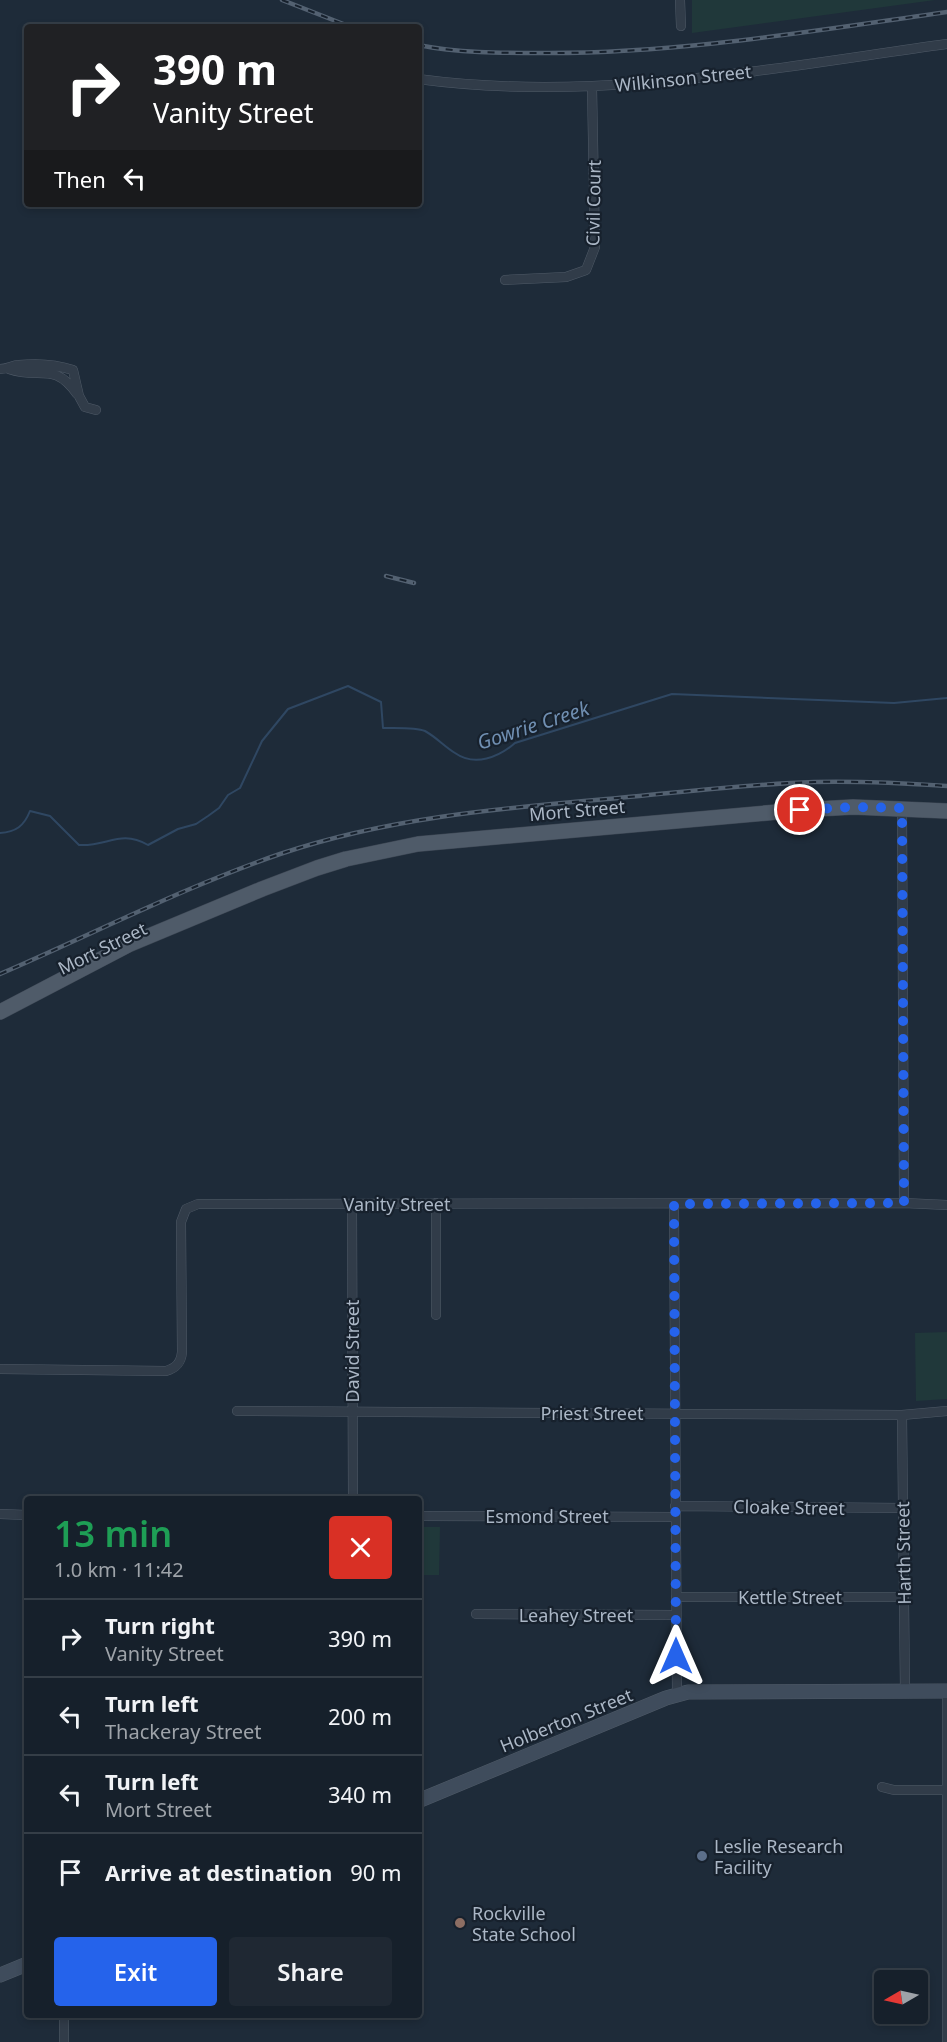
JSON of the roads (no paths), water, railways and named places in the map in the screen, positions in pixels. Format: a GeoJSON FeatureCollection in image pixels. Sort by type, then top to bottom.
{"type":"FeatureCollection","features":[{"type":"Feature","properties":{"kind":"main road","name":"Mort Street"},"geometry":{"type":"LineString","coordinates":[[0,1012],[130,944],[201,913],[317,868],[381,850],[417,844],[800,810],[853,807],[947,811]]}},
{"type":"Feature","properties":{"kind":"main road","name":"Mort Street"},"geometry":{"type":"LineString","coordinates":[[0,1023],[81,978],[184,929],[220,907]]}},
{"type":"Feature","properties":{"kind":"main road","name":"Holberton Street"},"geometry":{"type":"LineString","coordinates":[[422,1799],[677,1694],[688,1692],[947,1691]]}},
{"type":"Feature","properties":{"kind":"main road"},"geometry":{"type":"LineString","coordinates":[[0,1975],[24,1965]]}},
{"type":"Feature","properties":{"kind":"street"},"geometry":{"type":"LineString","coordinates":[[680,0],[681,26]]}},
{"type":"Feature","properties":{"kind":"street","name":"Wilkinson Street"},"geometry":{"type":"LineString","coordinates":[[422,79],[492,86],[592,87],[687,80],[947,44]]}},
{"type":"Feature","properties":{"kind":"street","name":"Civil Court"},"geometry":{"type":"LineString","coordinates":[[505,280],[566,277],[586,270],[595,247],[592,87]]}},
{"type":"Feature","properties":{"kind":"street"},"geometry":{"type":"LineString","coordinates":[[5,369],[16,365],[53,364],[73,370],[79,396],[85,407],[96,410]]}},
{"type":"Feature","properties":{"kind":"street"},"geometry":{"type":"LineString","coordinates":[[902,808],[904,1203]]}},
{"type":"Feature","properties":{"kind":"street"},"geometry":{"type":"LineString","coordinates":[[436,1203],[436,1315]]}},
{"type":"Feature","properties":{"kind":"street","name":"Vanity Street"},"geometry":{"type":"LineString","coordinates":[[0,1369],[166,1371],[176,1368],[182,1359],[182,1222],[186,1209],[198,1204],[904,1203],[947,1205]]}},
{"type":"Feature","properties":{"kind":"street","name":"David Street"},"geometry":{"type":"LineString","coordinates":[[352,1204],[353,1496]]}},
{"type":"Feature","properties":{"kind":"street"},"geometry":{"type":"LineString","coordinates":[[674,1204],[677,1694]]}},
{"type":"Feature","properties":{"kind":"street","name":"Priest Street"},"geometry":{"type":"LineString","coordinates":[[237,1411],[902,1415],[947,1411]]}},
{"type":"Feature","properties":{"kind":"street","name":"Harth Street"},"geometry":{"type":"LineString","coordinates":[[902,1415],[905,1691]]}},
{"type":"Feature","properties":{"kind":"street","name":"Cloake Street"},"geometry":{"type":"LineString","coordinates":[[675,1506],[903,1508]]}},
{"type":"Feature","properties":{"kind":"street"},"geometry":{"type":"LineString","coordinates":[[0,1514],[24,1515]]}},
{"type":"Feature","properties":{"kind":"street","name":"Esmond Street"},"geometry":{"type":"LineString","coordinates":[[422,1516],[675,1517]]}},
{"type":"Feature","properties":{"kind":"street","name":"Kettle Street"},"geometry":{"type":"LineString","coordinates":[[676,1597],[904,1597]]}},
{"type":"Feature","properties":{"kind":"street","name":"Leahey Street"},"geometry":{"type":"LineString","coordinates":[[476,1614],[676,1615]]}},
{"type":"Feature","properties":{"kind":"street"},"geometry":{"type":"LineString","coordinates":[[947,1691],[947,2042]]}},
{"type":"Feature","properties":{"kind":"street"},"geometry":{"type":"LineString","coordinates":[[882,1787],[894,1790],[947,1790]]}},
{"type":"Feature","properties":{"kind":"street"},"geometry":{"type":"LineString","coordinates":[[64,2018],[64,2042]]}},
{"type":"Feature","properties":{"kind":"waterway","name":"Gowrie Creek"},"geometry":{"type":"LineString","coordinates":[[0,833],[19,827],[30,811],[50,816],[79,845],[98,844],[121,838],[138,840],[148,845],[178,829],[196,824],[219,808],[228,795],[240,788],[262,741],[288,709],[348,686],[381,702],[383,728],[410,728],[425,731],[451,751],[463,757],[479,760],[494,756],[515,743],[672,694],[894,703],[947,698]]}},
{"type":"Feature","properties":{"kind":"railway"},"geometry":{"type":"LineString","coordinates":[[282,0],[343,24]]}},
{"type":"Feature","properties":{"kind":"railway"},"geometry":{"type":"LineString","coordinates":[[422,46],[495,53],[643,50],[795,34],[947,12]]}},
{"type":"Feature","properties":{"kind":"railway"},"geometry":{"type":"LineString","coordinates":[[386,576],[414,583]]}},
{"type":"Feature","properties":{"kind":"railway"},"geometry":{"type":"LineString","coordinates":[[0,974],[244,867],[321,841],[363,831],[490,810],[765,784],[848,782],[947,786]]}},
{"type":"Feature","properties":{"kind":"place","name":"Leslie Research Facility"},"geometry":{"type":"Point","coordinates":[702,1856]}},
{"type":"Feature","properties":{"kind":"place","name":"Rockville State School"},"geometry":{"type":"Point","coordinates":[460,1923]}}]}
